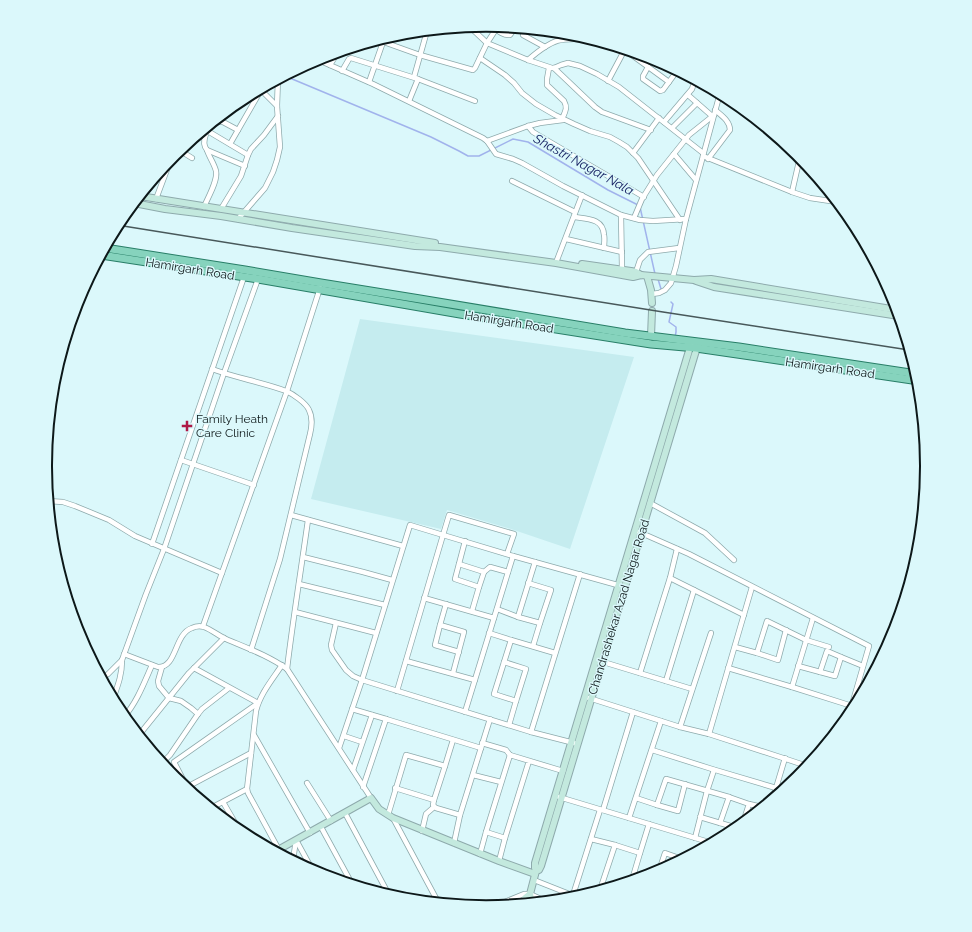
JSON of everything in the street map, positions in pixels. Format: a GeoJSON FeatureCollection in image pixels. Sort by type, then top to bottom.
{"type":"FeatureCollection","features":[{"type":"Feature","properties":{"kind":"main road","name":"Hamirgarh Road"},"geometry":{"type":"LineString","coordinates":[[110,249],[245,270],[460,314],[656,345],[739,347],[910,373]]}},
{"type":"Feature","properties":{"kind":"main road","name":"Hamirgarh Road"},"geometry":{"type":"LineString","coordinates":[[106,256],[258,279],[320,286],[651,336],[694,345],[912,381]]}},
{"type":"Feature","properties":{"kind":"street"},"geometry":{"type":"LineString","coordinates":[[476,32],[488,43],[528,60],[552,68],[602,112],[650,130]]}},
{"type":"Feature","properties":{"kind":"street"},"geometry":{"type":"LineString","coordinates":[[387,44],[420,55],[473,70],[494,32]]}},
{"type":"Feature","properties":{"kind":"street"},"geometry":{"type":"LineString","coordinates":[[502,33],[508,35],[512,33]]}},
{"type":"Feature","properties":{"kind":"street"},"geometry":{"type":"LineString","coordinates":[[523,36],[545,47]]}},
{"type":"Feature","properties":{"kind":"street"},"geometry":{"type":"LineString","coordinates":[[409,101],[425,37]]}},
{"type":"Feature","properties":{"kind":"street"},"geometry":{"type":"LineString","coordinates":[[528,60],[541,49],[562,39]]}},
{"type":"Feature","properties":{"kind":"street"},"geometry":{"type":"LineString","coordinates":[[370,82],[379,46]]}},
{"type":"Feature","properties":{"kind":"street"},"geometry":{"type":"LineString","coordinates":[[608,81],[626,55]]}},
{"type":"Feature","properties":{"kind":"street"},"geometry":{"type":"LineString","coordinates":[[342,71],[350,58],[416,78],[475,101]]}},
{"type":"Feature","properties":{"kind":"street"},"geometry":{"type":"LineString","coordinates":[[480,58],[505,75],[522,93],[536,104],[563,119],[590,131],[610,137],[633,153],[638,158],[680,220]]}},
{"type":"Feature","properties":{"kind":"street"},"geometry":{"type":"LineString","coordinates":[[330,65],[333,60]]}},
{"type":"Feature","properties":{"kind":"street"},"geometry":{"type":"LineString","coordinates":[[638,60],[669,82]]}},
{"type":"Feature","properties":{"kind":"street"},"geometry":{"type":"LineString","coordinates":[[325,63],[370,82],[483,138],[489,143],[496,154],[522,163],[621,215],[640,220],[653,221],[686,219]]}},
{"type":"Feature","properties":{"kind":"street"},"geometry":{"type":"LineString","coordinates":[[563,119],[566,104],[549,88],[547,79],[552,68],[564,64],[580,66],[619,87],[686,139],[708,159],[792,192],[810,198],[829,201]]}},
{"type":"Feature","properties":{"kind":"street"},"geometry":{"type":"LineString","coordinates":[[648,67],[643,79],[658,90],[663,90],[674,75]]}},
{"type":"Feature","properties":{"kind":"street"},"geometry":{"type":"LineString","coordinates":[[238,218],[265,188],[277,160],[280,147],[277,106],[278,85]]}},
{"type":"Feature","properties":{"kind":"street"},"geometry":{"type":"LineString","coordinates":[[664,122],[688,95],[693,85]]}},
{"type":"Feature","properties":{"kind":"street"},"geometry":{"type":"LineString","coordinates":[[264,93],[277,106]]}},
{"type":"Feature","properties":{"kind":"street"},"geometry":{"type":"LineString","coordinates":[[688,95],[697,103],[728,121],[731,128],[729,133],[708,159]]}},
{"type":"Feature","properties":{"kind":"street"},"geometry":{"type":"LineString","coordinates":[[230,144],[255,99]]}},
{"type":"Feature","properties":{"kind":"street"},"geometry":{"type":"LineString","coordinates":[[652,294],[665,290],[671,283],[669,278],[679,248],[718,99]]}},
{"type":"Feature","properties":{"kind":"street"},"geometry":{"type":"LineString","coordinates":[[672,128],[697,103]]}},
{"type":"Feature","properties":{"kind":"street"},"geometry":{"type":"LineString","coordinates":[[634,218],[643,198],[657,175],[689,135],[714,113]]}},
{"type":"Feature","properties":{"kind":"street"},"geometry":{"type":"LineString","coordinates":[[221,209],[241,176],[251,149],[278,116]]}},
{"type":"Feature","properties":{"kind":"street"},"geometry":{"type":"LineString","coordinates":[[633,153],[659,118]]}},
{"type":"Feature","properties":{"kind":"street"},"geometry":{"type":"LineString","coordinates":[[489,143],[528,126],[563,119]]}},
{"type":"Feature","properties":{"kind":"street"},"geometry":{"type":"LineString","coordinates":[[222,122],[238,130]]}},
{"type":"Feature","properties":{"kind":"street"},"geometry":{"type":"LineString","coordinates":[[528,126],[538,135],[643,198]]}},
{"type":"Feature","properties":{"kind":"street"},"geometry":{"type":"LineString","coordinates":[[210,132],[248,155]]}},
{"type":"Feature","properties":{"kind":"street"},"geometry":{"type":"LineString","coordinates":[[204,206],[216,176],[215,167],[205,148],[205,136]]}},
{"type":"Feature","properties":{"kind":"street"},"geometry":{"type":"LineString","coordinates":[[207,150],[245,166]]}},
{"type":"Feature","properties":{"kind":"street"},"geometry":{"type":"LineString","coordinates":[[185,154],[192,158]]}},
{"type":"Feature","properties":{"kind":"street"},"geometry":{"type":"LineString","coordinates":[[674,154],[696,180]]}},
{"type":"Feature","properties":{"kind":"street"},"geometry":{"type":"LineString","coordinates":[[792,192],[798,165]]}},
{"type":"Feature","properties":{"kind":"street"},"geometry":{"type":"LineString","coordinates":[[156,199],[165,174]]}},
{"type":"Feature","properties":{"kind":"street"},"geometry":{"type":"LineString","coordinates":[[512,181],[575,215],[598,221],[603,229],[604,248]]}},
{"type":"Feature","properties":{"kind":"street"},"geometry":{"type":"LineString","coordinates":[[557,260],[582,195]]}},
{"type":"Feature","properties":{"kind":"street"},"geometry":{"type":"LineString","coordinates":[[146,197],[456,247],[622,269],[644,275],[694,280],[717,280],[890,309]]}},
{"type":"Feature","properties":{"kind":"street"},"geometry":{"type":"LineString","coordinates":[[140,204],[415,246],[440,247],[556,263],[633,277],[644,275]]}},
{"type":"Feature","properties":{"kind":"street"},"geometry":{"type":"LineString","coordinates":[[621,215],[622,269]]}},
{"type":"Feature","properties":{"kind":"street"},"geometry":{"type":"LineString","coordinates":[[566,239],[622,252]]}},
{"type":"Feature","properties":{"kind":"street"},"geometry":{"type":"LineString","coordinates":[[652,303],[652,294],[644,275],[640,260],[648,252],[679,248]]}},
{"type":"Feature","properties":{"kind":"street"},"geometry":{"type":"LineString","coordinates":[[152,544],[244,277]]}},
{"type":"Feature","properties":{"kind":"street"},"geometry":{"type":"LineString","coordinates":[[116,692],[120,680],[124,654],[164,549],[258,279]]}},
{"type":"Feature","properties":{"kind":"street"},"geometry":{"type":"LineString","coordinates":[[694,280],[708,286],[893,315]]}},
{"type":"Feature","properties":{"kind":"street"},"geometry":{"type":"LineString","coordinates":[[203,626],[287,391],[320,286]]}},
{"type":"Feature","properties":{"kind":"street"},"geometry":{"type":"LineString","coordinates":[[651,336],[652,311]]}},
{"type":"Feature","properties":{"kind":"street","name":"Chandrashekar Azad Nagar Road"},"geometry":{"type":"LineString","coordinates":[[639,531],[650,503],[694,345]]}},
{"type":"Feature","properties":{"kind":"street","name":"Chandrashekar Azad Nagar Road"},"geometry":{"type":"LineString","coordinates":[[530,894],[535,875],[535,863],[575,743],[694,345]]}},
{"type":"Feature","properties":{"kind":"street"},"geometry":{"type":"LineString","coordinates":[[212,369],[224,374],[287,391],[304,403],[309,408],[311,415],[312,423],[310,434],[291,516],[280,559],[251,650]]}},
{"type":"Feature","properties":{"kind":"street"},"geometry":{"type":"LineString","coordinates":[[180,460],[254,485]]}},
{"type":"Feature","properties":{"kind":"street"},"geometry":{"type":"LineString","coordinates":[[54,501],[63,502],[75,506],[109,520],[135,536],[152,544],[222,573]]}},
{"type":"Feature","properties":{"kind":"street"},"geometry":{"type":"LineString","coordinates":[[650,503],[705,533],[734,560]]}},
{"type":"Feature","properties":{"kind":"street"},"geometry":{"type":"LineString","coordinates":[[397,691],[449,515],[514,534],[507,554]]}},
{"type":"Feature","properties":{"kind":"street"},"geometry":{"type":"LineString","coordinates":[[291,516],[403,546]]}},
{"type":"Feature","properties":{"kind":"street"},"geometry":{"type":"LineString","coordinates":[[287,669],[308,520]]}},
{"type":"Feature","properties":{"kind":"street"},"geometry":{"type":"LineString","coordinates":[[339,748],[362,680],[410,525],[622,587]]}},
{"type":"Feature","properties":{"kind":"street"},"geometry":{"type":"LineString","coordinates":[[639,531],[869,646],[858,689]]}},
{"type":"Feature","properties":{"kind":"street"},"geometry":{"type":"LineString","coordinates":[[465,541],[455,579],[479,587]]}},
{"type":"Feature","properties":{"kind":"street"},"geometry":{"type":"LineString","coordinates":[[640,673],[670,578],[677,549]]}},
{"type":"Feature","properties":{"kind":"street"},"geometry":{"type":"LineString","coordinates":[[465,712],[513,556]]}},
{"type":"Feature","properties":{"kind":"street"},"geometry":{"type":"LineString","coordinates":[[303,557],[392,580]]}},
{"type":"Feature","properties":{"kind":"street"},"geometry":{"type":"LineString","coordinates":[[518,617],[535,562]]}},
{"type":"Feature","properties":{"kind":"street"},"geometry":{"type":"LineString","coordinates":[[459,564],[484,572]]}},
{"type":"Feature","properties":{"kind":"street"},"geometry":{"type":"LineString","coordinates":[[472,612],[484,572],[490,567],[508,572]]}},
{"type":"Feature","properties":{"kind":"street"},"geometry":{"type":"LineString","coordinates":[[531,732],[580,574]]}},
{"type":"Feature","properties":{"kind":"street"},"geometry":{"type":"LineString","coordinates":[[670,578],[744,615]]}},
{"type":"Feature","properties":{"kind":"street"},"geometry":{"type":"LineString","coordinates":[[528,583],[551,590],[532,646]]}},
{"type":"Feature","properties":{"kind":"street"},"geometry":{"type":"LineString","coordinates":[[299,584],[385,605]]}},
{"type":"Feature","properties":{"kind":"street"},"geometry":{"type":"LineString","coordinates":[[709,734],[752,587]]}},
{"type":"Feature","properties":{"kind":"street"},"geometry":{"type":"LineString","coordinates":[[666,681],[694,590]]}},
{"type":"Feature","properties":{"kind":"street"},"geometry":{"type":"LineString","coordinates":[[424,598],[494,618]]}},
{"type":"Feature","properties":{"kind":"street"},"geometry":{"type":"LineString","coordinates":[[446,604],[435,644],[459,652]]}},
{"type":"Feature","properties":{"kind":"street"},"geometry":{"type":"LineString","coordinates":[[496,609],[540,623]]}},
{"type":"Feature","properties":{"kind":"street"},"geometry":{"type":"LineString","coordinates":[[294,612],[376,633]]}},
{"type":"Feature","properties":{"kind":"street"},"geometry":{"type":"LineString","coordinates":[[792,687],[813,618]]}},
{"type":"Feature","properties":{"kind":"street"},"geometry":{"type":"LineString","coordinates":[[756,653],[767,621],[806,640],[829,647]]}},
{"type":"Feature","properties":{"kind":"street"},"geometry":{"type":"LineString","coordinates":[[336,623],[331,645],[332,650],[346,670],[353,676],[531,732],[575,743]]}},
{"type":"Feature","properties":{"kind":"street"},"geometry":{"type":"LineString","coordinates":[[440,625],[464,632],[453,673]]}},
{"type":"Feature","properties":{"kind":"street"},"geometry":{"type":"LineString","coordinates":[[124,654],[158,667],[166,666],[169,663],[179,640],[185,633],[190,628],[203,626],[224,638],[273,660],[287,669],[363,787],[379,809],[390,817],[454,844],[535,875],[568,892]]}},
{"type":"Feature","properties":{"kind":"street"},"geometry":{"type":"LineString","coordinates":[[734,647],[778,660],[786,630]]}},
{"type":"Feature","properties":{"kind":"street"},"geometry":{"type":"LineString","coordinates":[[489,633],[555,654]]}},
{"type":"Feature","properties":{"kind":"street"},"geometry":{"type":"LineString","coordinates":[[680,727],[711,633]]}},
{"type":"Feature","properties":{"kind":"street"},"geometry":{"type":"LineString","coordinates":[[143,731],[194,668],[224,638]]}},
{"type":"Feature","properties":{"kind":"street"},"geometry":{"type":"LineString","coordinates":[[511,640],[494,694],[516,701]]}},
{"type":"Feature","properties":{"kind":"street"},"geometry":{"type":"LineString","coordinates":[[820,672],[827,651],[863,666]]}},
{"type":"Feature","properties":{"kind":"street"},"geometry":{"type":"LineString","coordinates":[[798,666],[835,676],[841,657]]}},
{"type":"Feature","properties":{"kind":"street"},"geometry":{"type":"LineString","coordinates":[[106,675],[122,660]]}},
{"type":"Feature","properties":{"kind":"street"},"geometry":{"type":"LineString","coordinates":[[406,661],[475,680]]}},
{"type":"Feature","properties":{"kind":"street"},"geometry":{"type":"LineString","coordinates":[[600,661],[692,689]]}},
{"type":"Feature","properties":{"kind":"street"},"geometry":{"type":"LineString","coordinates":[[504,662],[526,669],[509,725]]}},
{"type":"Feature","properties":{"kind":"street"},"geometry":{"type":"LineString","coordinates":[[128,712],[138,696],[152,665]]}},
{"type":"Feature","properties":{"kind":"street"},"geometry":{"type":"LineString","coordinates":[[275,845],[248,793],[248,789],[253,735],[258,703],[282,666]]}},
{"type":"Feature","properties":{"kind":"street"},"geometry":{"type":"LineString","coordinates":[[162,667],[158,683],[169,698],[181,701],[198,714]]}},
{"type":"Feature","properties":{"kind":"street"},"geometry":{"type":"LineString","coordinates":[[194,668],[258,703]]}},
{"type":"Feature","properties":{"kind":"street"},"geometry":{"type":"LineString","coordinates":[[728,668],[848,705]]}},
{"type":"Feature","properties":{"kind":"street"},"geometry":{"type":"LineString","coordinates":[[166,759],[198,714],[229,688]]}},
{"type":"Feature","properties":{"kind":"street"},"geometry":{"type":"LineString","coordinates":[[588,698],[680,727],[709,734],[801,764]]}},
{"type":"Feature","properties":{"kind":"street"},"geometry":{"type":"LineString","coordinates":[[174,762],[258,703]]}},
{"type":"Feature","properties":{"kind":"street"},"geometry":{"type":"LineString","coordinates":[[352,709],[453,740],[506,750],[510,756],[563,771]]}},
{"type":"Feature","properties":{"kind":"street"},"geometry":{"type":"LineString","coordinates":[[576,891],[590,839],[633,712]]}},
{"type":"Feature","properties":{"kind":"street"},"geometry":{"type":"LineString","coordinates":[[353,770],[372,715]]}},
{"type":"Feature","properties":{"kind":"street"},"geometry":{"type":"LineString","coordinates":[[363,787],[386,719]]}},
{"type":"Feature","properties":{"kind":"street"},"geometry":{"type":"LineString","coordinates":[[454,844],[460,815],[490,719]]}},
{"type":"Feature","properties":{"kind":"street"},"geometry":{"type":"LineString","coordinates":[[629,818],[661,721]]}},
{"type":"Feature","properties":{"kind":"street"},"geometry":{"type":"LineString","coordinates":[[253,735],[310,833]]}},
{"type":"Feature","properties":{"kind":"street"},"geometry":{"type":"LineString","coordinates":[[344,736],[362,742]]}},
{"type":"Feature","properties":{"kind":"street"},"geometry":{"type":"LineString","coordinates":[[434,807],[434,800],[453,740]]}},
{"type":"Feature","properties":{"kind":"street","name":"Chandrashekar Azad Nagar Road"},"geometry":{"type":"LineString","coordinates":[[558,797],[563,771],[575,743]]}},
{"type":"Feature","properties":{"kind":"street"},"geometry":{"type":"LineString","coordinates":[[652,750],[776,788],[785,758]]}},
{"type":"Feature","properties":{"kind":"street"},"geometry":{"type":"LineString","coordinates":[[193,785],[251,753]]}},
{"type":"Feature","properties":{"kind":"street"},"geometry":{"type":"LineString","coordinates":[[170,755],[181,775]]}},
{"type":"Feature","properties":{"kind":"street"},"geometry":{"type":"LineString","coordinates":[[435,897],[390,817],[395,788],[406,755],[444,766]]}},
{"type":"Feature","properties":{"kind":"street"},"geometry":{"type":"LineString","coordinates":[[480,854],[510,756]]}},
{"type":"Feature","properties":{"kind":"street"},"geometry":{"type":"LineString","coordinates":[[499,861],[529,761]]}},
{"type":"Feature","properties":{"kind":"street"},"geometry":{"type":"LineString","coordinates":[[694,838],[714,770]]}},
{"type":"Feature","properties":{"kind":"street"},"geometry":{"type":"LineString","coordinates":[[473,775],[502,782]]}},
{"type":"Feature","properties":{"kind":"street"},"geometry":{"type":"LineString","coordinates":[[657,804],[666,778],[756,806]]}},
{"type":"Feature","properties":{"kind":"street"},"geometry":{"type":"LineString","coordinates":[[307,783],[331,821]]}},
{"type":"Feature","properties":{"kind":"street"},"geometry":{"type":"LineString","coordinates":[[636,798],[678,811],[685,784]]}},
{"type":"Feature","properties":{"kind":"street"},"geometry":{"type":"LineString","coordinates":[[395,788],[434,800]]}},
{"type":"Feature","properties":{"kind":"street"},"geometry":{"type":"LineString","coordinates":[[217,806],[248,789]]}},
{"type":"Feature","properties":{"kind":"street"},"geometry":{"type":"LineString","coordinates":[[558,797],[705,841]]}},
{"type":"Feature","properties":{"kind":"street"},"geometry":{"type":"LineString","coordinates":[[720,823],[729,797]]}},
{"type":"Feature","properties":{"kind":"street"},"geometry":{"type":"LineString","coordinates":[[282,849],[371,798]]}},
{"type":"Feature","properties":{"kind":"street"},"geometry":{"type":"LineString","coordinates":[[223,802],[232,817]]}},
{"type":"Feature","properties":{"kind":"street"},"geometry":{"type":"LineString","coordinates":[[746,813],[749,804]]}},
{"type":"Feature","properties":{"kind":"street"},"geometry":{"type":"LineString","coordinates":[[434,807],[460,815]]}},
{"type":"Feature","properties":{"kind":"street"},"geometry":{"type":"LineString","coordinates":[[422,831],[426,814],[434,807]]}},
{"type":"Feature","properties":{"kind":"street"},"geometry":{"type":"LineString","coordinates":[[345,813],[385,888]]}},
{"type":"Feature","properties":{"kind":"street"},"geometry":{"type":"LineString","coordinates":[[700,817],[729,826]]}},
{"type":"Feature","properties":{"kind":"street"},"geometry":{"type":"LineString","coordinates":[[634,874],[649,824]]}},
{"type":"Feature","properties":{"kind":"street"},"geometry":{"type":"LineString","coordinates":[[321,827],[349,878]]}},
{"type":"Feature","properties":{"kind":"street"},"geometry":{"type":"LineString","coordinates":[[486,832],[505,838]]}},
{"type":"Feature","properties":{"kind":"street"},"geometry":{"type":"LineString","coordinates":[[590,839],[615,844],[640,853]]}},
{"type":"Feature","properties":{"kind":"street"},"geometry":{"type":"LineString","coordinates":[[294,855],[296,840]]}},
{"type":"Feature","properties":{"kind":"street"},"geometry":{"type":"LineString","coordinates":[[296,840],[308,861]]}},
{"type":"Feature","properties":{"kind":"street"},"geometry":{"type":"LineString","coordinates":[[602,884],[615,844]]}},
{"type":"Feature","properties":{"kind":"street"},"geometry":{"type":"LineString","coordinates":[[662,862],[665,853],[675,856]]}},
{"type":"Feature","properties":{"kind":"street"},"geometry":{"type":"LineString","coordinates":[[511,899],[524,894],[530,894],[536,897]]}},
{"type":"Feature","properties":{"kind":"street"},"geometry":{"type":"LineString","coordinates":[[525,898],[530,894]]}},
{"type":"Feature","properties":{"kind":"shaded area"},"geometry":{"type":"Polygon","coordinates":[[[360,319],[634,357],[570,549],[511,529],[447,510],[441,529],[311,499],[360,319]]]}},
{"type":"Feature","properties":{"kind":"waterway","name":"Shastri Nagar Nala"},"geometry":{"type":"LineString","coordinates":[[291,79],[431,137],[468,156],[479,156],[513,139],[528,142],[608,190],[638,205]]}},
{"type":"Feature","properties":{"kind":"waterway","name":"Shastri Nagar Nala"},"geometry":{"type":"LineString","coordinates":[[640,207],[655,274]]}},
{"type":"Feature","properties":{"kind":"waterway","name":"Shastri Nagar Nala"},"geometry":{"type":"LineString","coordinates":[[658,279],[661,289]]}},
{"type":"Feature","properties":{"kind":"waterway","name":"Shastri Nagar Nala"},"geometry":{"type":"LineString","coordinates":[[671,302],[673,304],[669,322],[676,327],[675,337]]}},
{"type":"Feature","properties":{"kind":"railway"},"geometry":{"type":"LineString","coordinates":[[124,226],[904,349]]}},
{"type":"Feature","properties":{"kind":"place","name":"Family Heath Care Clinic"},"geometry":{"type":"Point","coordinates":[187,426]}}]}
